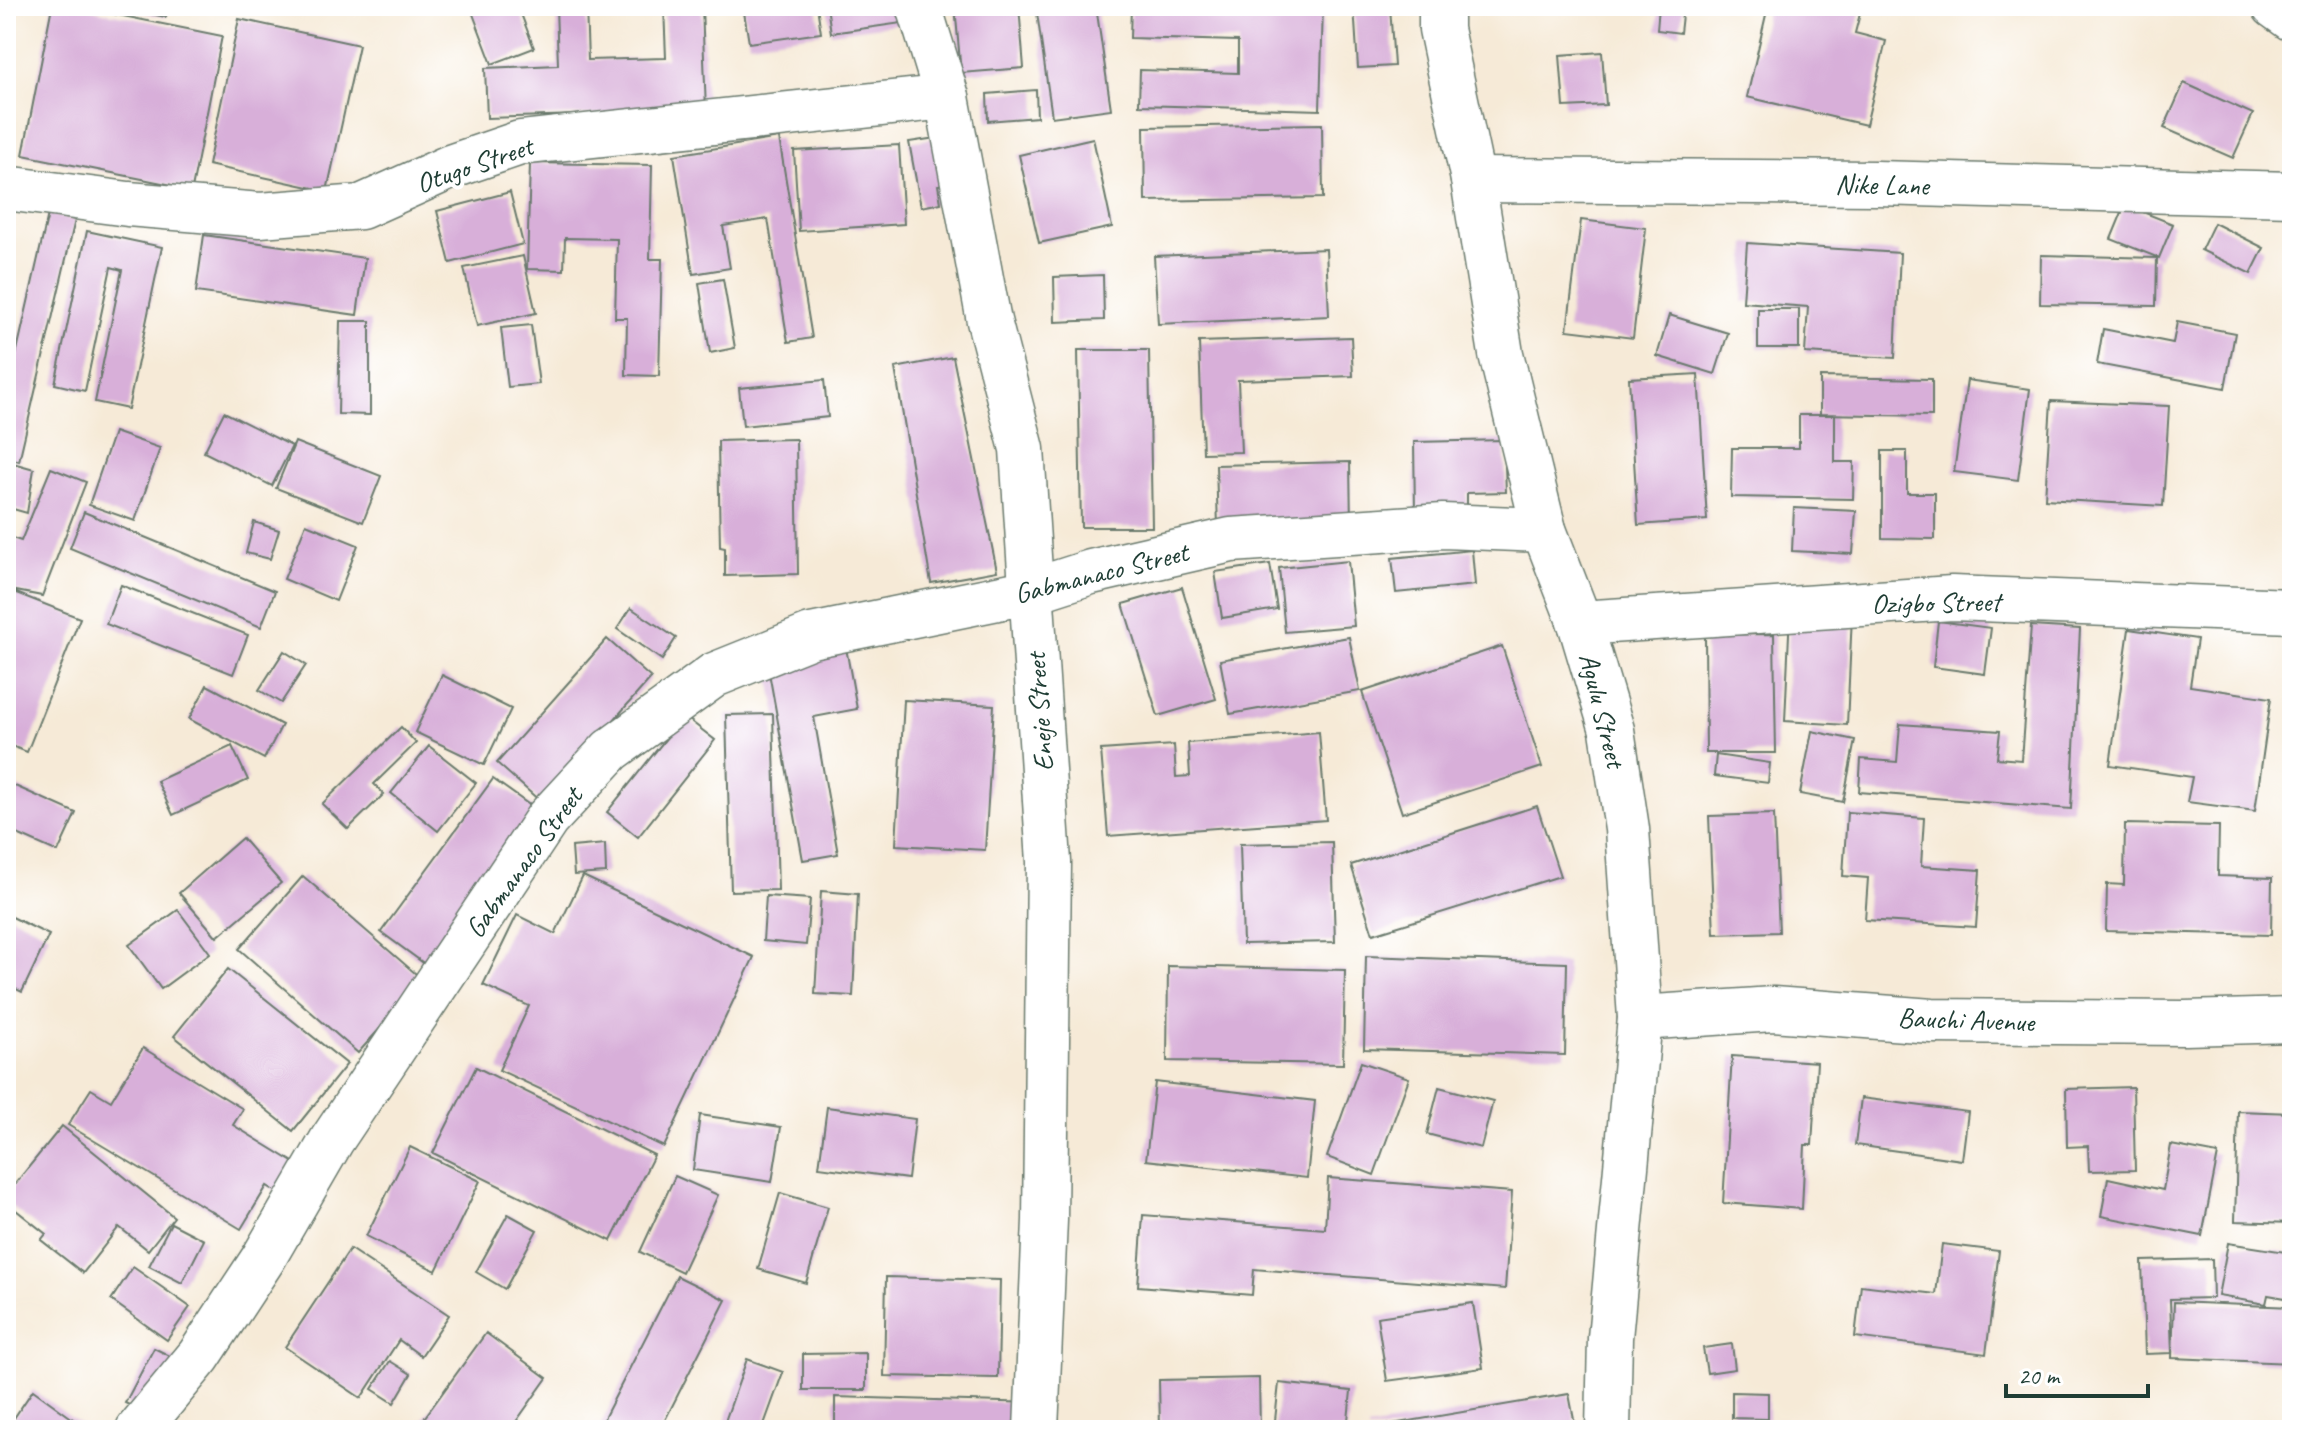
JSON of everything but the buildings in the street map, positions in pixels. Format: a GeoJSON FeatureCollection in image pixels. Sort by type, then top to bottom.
{"type":"FeatureCollection","features":[{"type":"Feature","properties":{"kind":"street","name":"Eneje Street"},"geometry":{"type":"LineString","coordinates":[[919,6],[947,97],[989,321],[1022,449],[1049,862],[1045,1220],[1036,1430]]}},
{"type":"Feature","properties":{"kind":"street","name":"Agulu Street"},"geometry":{"type":"LineString","coordinates":[[1441,6],[1441,29],[1473,180],[1501,354],[1544,530],[1580,623],[1612,730],[1617,758],[1635,913],[1640,1018],[1610,1338],[1608,1430]]}},
{"type":"Feature","properties":{"kind":"street"},"geometry":{"type":"LineString","coordinates":[[2274,6],[2292,19]]}},
{"type":"Feature","properties":{"kind":"street","name":"Otugo Street"},"geometry":{"type":"LineString","coordinates":[[6,188],[128,204],[260,215],[361,207],[450,167],[520,143],[947,97]]}},
{"type":"Feature","properties":{"kind":"street","name":"Nike Lane"},"geometry":{"type":"LineString","coordinates":[[1473,180],[1877,183],[2292,194]]}},
{"type":"Feature","properties":{"kind":"street","name":"Gabmanaco Street"},"geometry":{"type":"LineString","coordinates":[[138,1430],[199,1356],[263,1259],[332,1140],[547,819],[611,750],[714,675],[811,636],[1032,591],[1091,572],[1231,540],[1443,526],[1544,530]]}},
{"type":"Feature","properties":{"kind":"street","name":"Ozigbo Street"},"geometry":{"type":"LineString","coordinates":[[1580,623],[1952,598],[2292,611]]}},
{"type":"Feature","properties":{"kind":"street","name":"Bauchi Avenue"},"geometry":{"type":"LineString","coordinates":[[1640,1018],[1773,1009],[1932,1021],[2185,1023],[2292,1020]]}}]}
